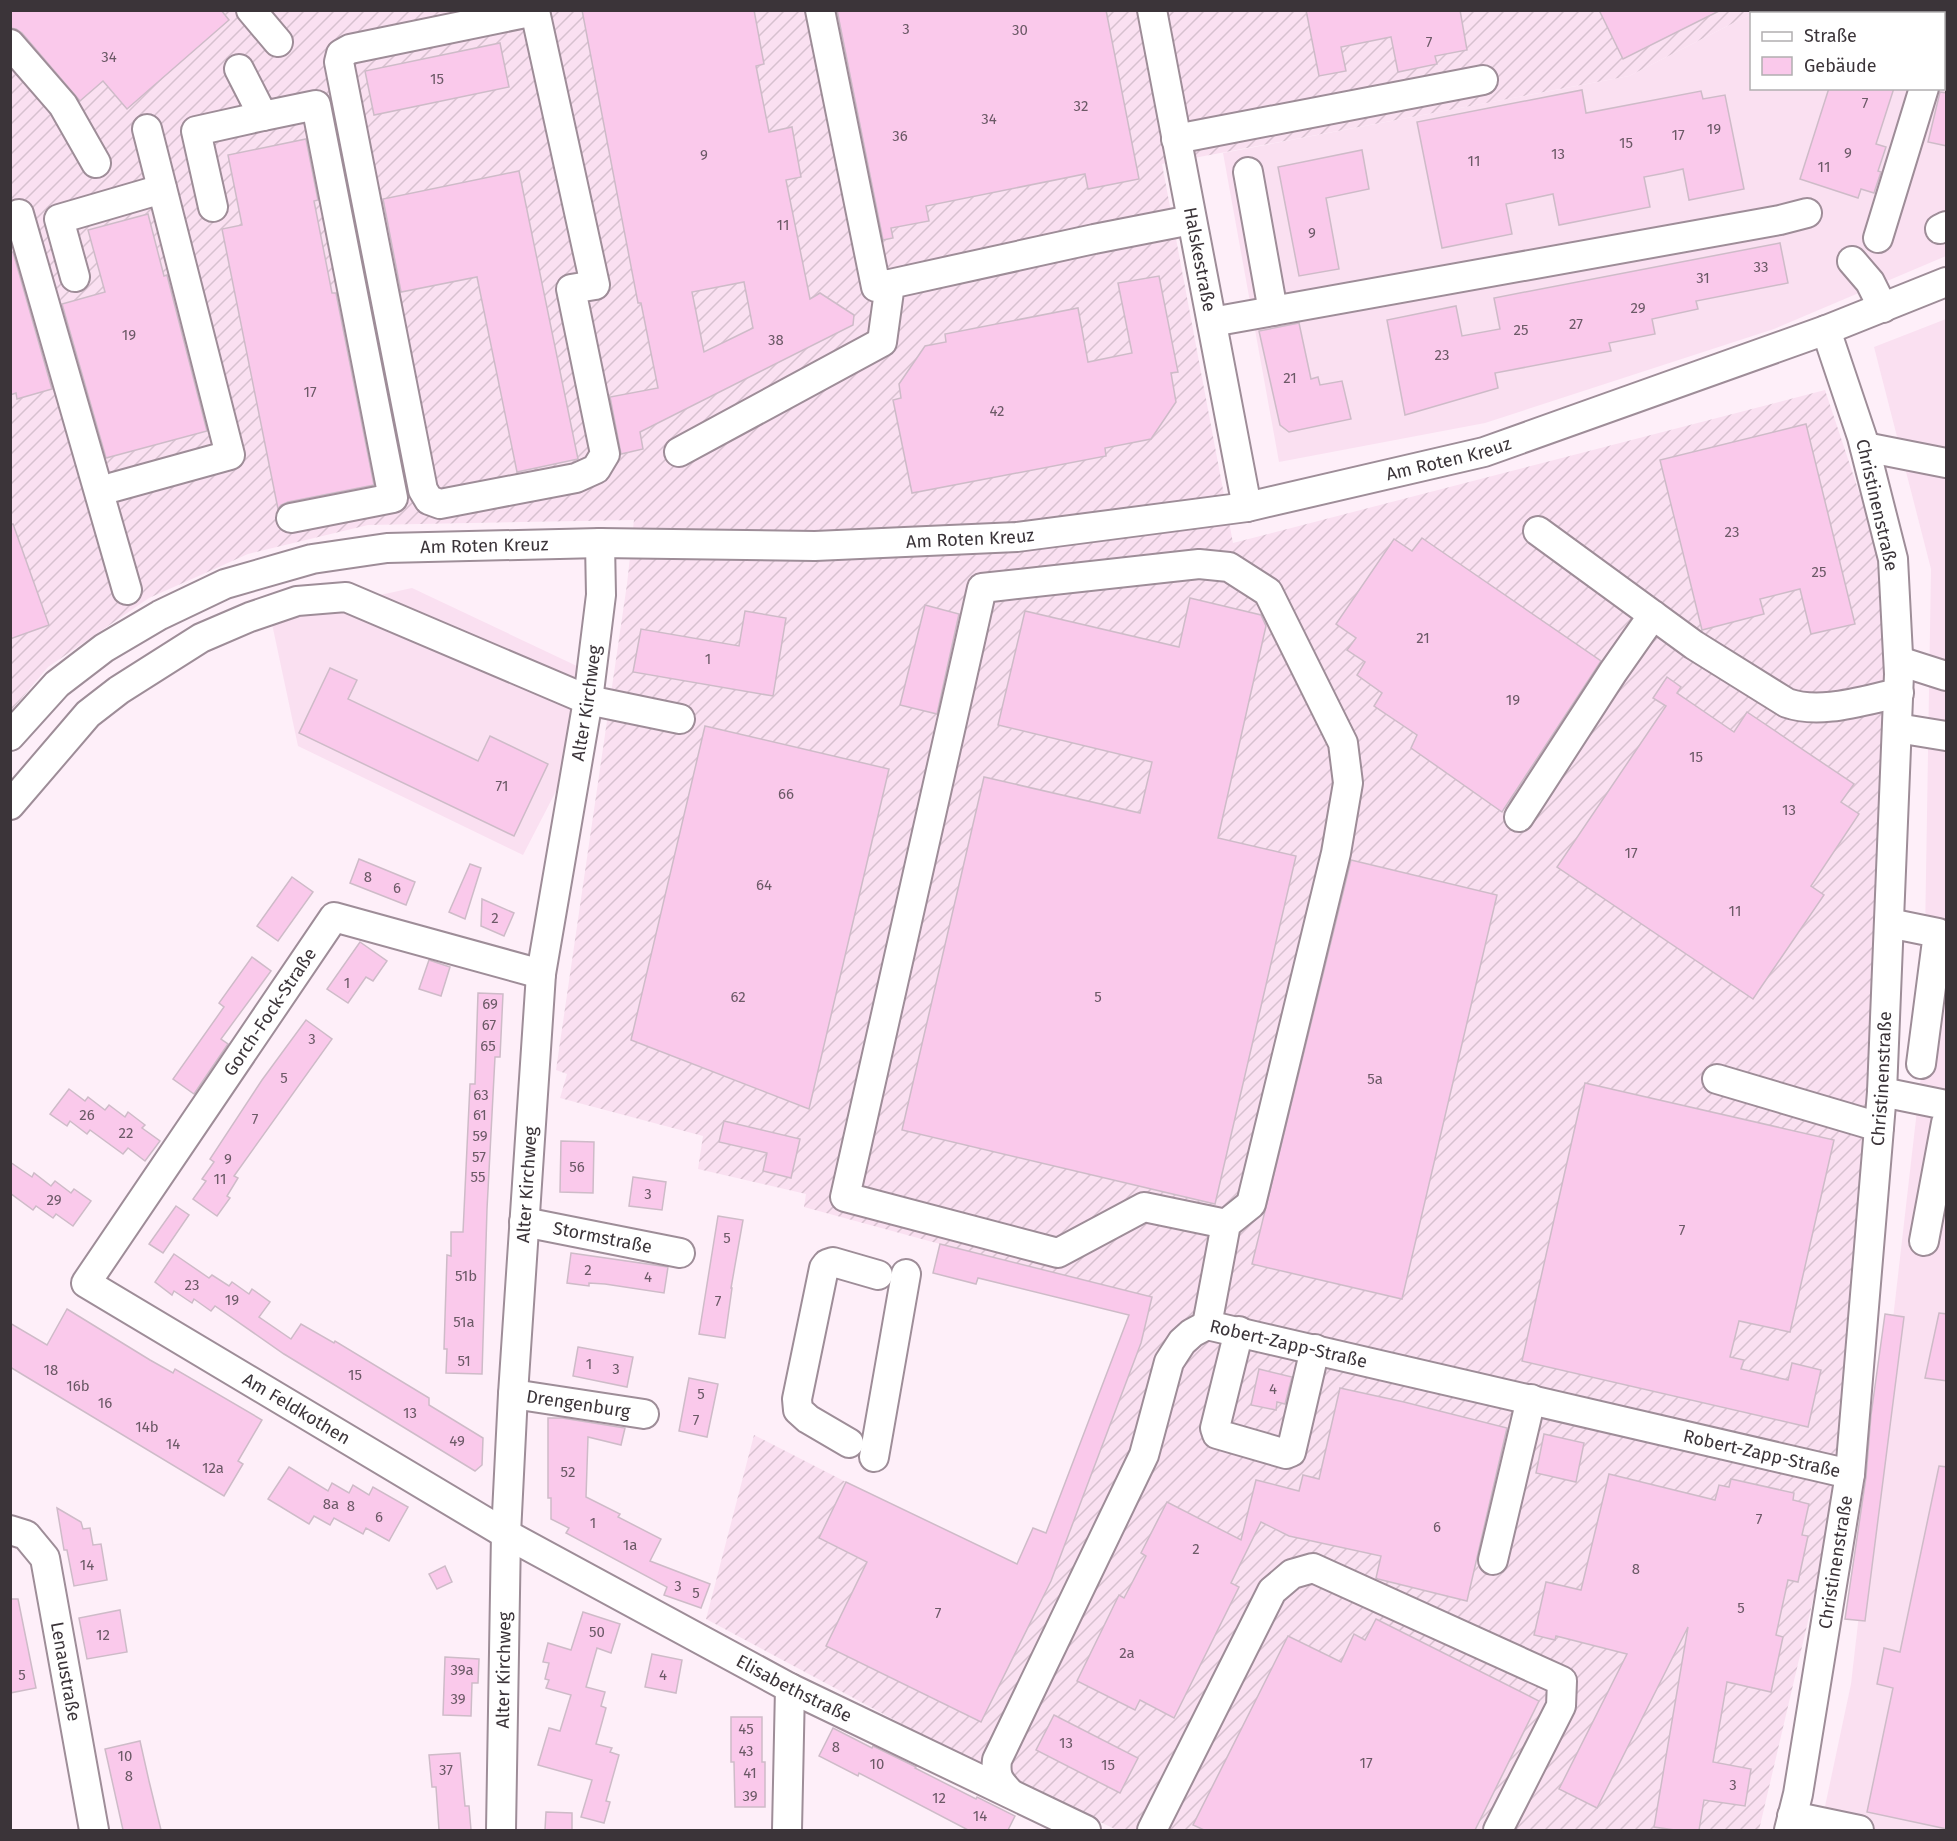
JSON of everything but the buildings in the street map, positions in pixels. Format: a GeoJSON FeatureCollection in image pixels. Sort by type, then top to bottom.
{"type":"FeatureCollection","features":[{"type":"Feature","properties":{"kind":"street"},"geometry":{"type":"LineString","coordinates":[[251,10],[278,42]]}},
{"type":"Feature","properties":{"kind":"street"},"geometry":{"type":"LineString","coordinates":[[820,10],[876,287],[1191,219]]}},
{"type":"Feature","properties":{"kind":"street","name":"Halskestraße"},"geometry":{"type":"LineString","coordinates":[[1152,10],[1247,507]]}},
{"type":"Feature","properties":{"kind":"street"},"geometry":{"type":"LineString","coordinates":[[535,11],[595,285],[571,290],[605,454],[596,469],[576,478],[440,504],[429,500],[423,490],[339,62],[341,54],[350,49],[535,11]]}},
{"type":"Feature","properties":{"kind":"street"},"geometry":{"type":"LineString","coordinates":[[10,44],[63,105],[96,163]]}},
{"type":"Feature","properties":{"kind":"street"},"geometry":{"type":"LineString","coordinates":[[238,69],[263,116]]}},
{"type":"Feature","properties":{"kind":"street"},"geometry":{"type":"LineString","coordinates":[[1176,139],[1483,80]]}},
{"type":"Feature","properties":{"kind":"street"},"geometry":{"type":"LineString","coordinates":[[1878,238],[1923,90]]}},
{"type":"Feature","properties":{"kind":"street"},"geometry":{"type":"LineString","coordinates":[[213,207],[196,131],[315,105],[393,498],[291,518]]}},
{"type":"Feature","properties":{"kind":"street"},"geometry":{"type":"LineString","coordinates":[[114,487],[230,455],[147,129]]}},
{"type":"Feature","properties":{"kind":"street"},"geometry":{"type":"LineString","coordinates":[[1248,172],[1273,311]]}},
{"type":"Feature","properties":{"kind":"street"},"geometry":{"type":"LineString","coordinates":[[75,277],[59,219],[162,189]]}},
{"type":"Feature","properties":{"kind":"street"},"geometry":{"type":"LineString","coordinates":[[1212,322],[1780,220],[1807,213]]}},
{"type":"Feature","properties":{"kind":"street"},"geometry":{"type":"LineString","coordinates":[[19,214],[127,590]]}},
{"type":"Feature","properties":{"kind":"street"},"geometry":{"type":"LineString","coordinates":[[1852,261],[1870,282],[1883,308]]}},
{"type":"Feature","properties":{"kind":"street","name":"Am Roten Kreuz"},"geometry":{"type":"LineString","coordinates":[[10,736],[57,684],[104,648],[160,615],[225,584],[312,559],[387,548],[600,543],[816,546],[1017,537],[1247,507],[1484,452],[1826,330],[1947,282]]}},
{"type":"Feature","properties":{"kind":"street"},"geometry":{"type":"LineString","coordinates":[[679,452],[882,342],[890,284]]}},
{"type":"Feature","properties":{"kind":"street","name":"Christinenstraße"},"geometry":{"type":"LineString","coordinates":[[1790,1823],[1798,1794],[1850,1474],[1882,1092],[1899,693],[1893,559],[1865,447],[1826,330]]}},
{"type":"Feature","properties":{"kind":"street"},"geometry":{"type":"LineString","coordinates":[[1865,447],[1947,463]]}},
{"type":"Feature","properties":{"kind":"street"},"geometry":{"type":"LineString","coordinates":[[1538,531],[1694,645],[1787,703],[1797,707],[1834,706],[1899,693]]}},
{"type":"Feature","properties":{"kind":"street","name":"Alter Kirchweg"},"geometry":{"type":"LineString","coordinates":[[501,1830],[506,1534],[541,974],[588,700],[601,595],[600,543]]}},
{"type":"Feature","properties":{"kind":"street"},"geometry":{"type":"LineString","coordinates":[[1207,1324],[1226,1224],[1251,1204],[1336,853],[1348,783],[1343,743],[1268,592],[1229,567],[1200,564],[982,588],[845,1197],[1058,1254],[1144,1207],[1226,1224]]}},
{"type":"Feature","properties":{"kind":"street"},"geometry":{"type":"LineString","coordinates":[[10,805],[88,714],[119,690],[201,638],[250,617],[297,601],[346,597],[588,700],[680,719]]}},
{"type":"Feature","properties":{"kind":"street"},"geometry":{"type":"LineString","coordinates":[[1519,817],[1613,672],[1653,615]]}},
{"type":"Feature","properties":{"kind":"street"},"geometry":{"type":"LineString","coordinates":[[1899,660],[1947,676]]}},
{"type":"Feature","properties":{"kind":"street"},"geometry":{"type":"LineString","coordinates":[[1897,728],[1947,736]]}},
{"type":"Feature","properties":{"kind":"street","name":"Gorch-Fock-Straße"},"geometry":{"type":"LineString","coordinates":[[86,1283],[334,918],[541,974]]}},
{"type":"Feature","properties":{"kind":"street"},"geometry":{"type":"LineString","coordinates":[[1883,1057],[1934,1066],[1938,933],[1889,923]]}},
{"type":"Feature","properties":{"kind":"street"},"geometry":{"type":"LineString","coordinates":[[1717,1079],[1879,1127]]}},
{"type":"Feature","properties":{"kind":"street"},"geometry":{"type":"LineString","coordinates":[[1882,1092],[1947,1105]]}},
{"type":"Feature","properties":{"kind":"street"},"geometry":{"type":"LineString","coordinates":[[1924,1241],[1947,1123]]}},
{"type":"Feature","properties":{"kind":"street","name":"Stormstraße"},"geometry":{"type":"LineString","coordinates":[[524,1222],[680,1253]]}},
{"type":"Feature","properties":{"kind":"street"},"geometry":{"type":"LineString","coordinates":[[849,1443],[807,1419],[798,1410],[797,1399],[824,1268],[833,1262],[878,1275]]}},
{"type":"Feature","properties":{"kind":"street"},"geometry":{"type":"LineString","coordinates":[[874,1457],[906,1274]]}},
{"type":"Feature","properties":{"kind":"street","name":"Am Feldkothen"},"geometry":{"type":"LineString","coordinates":[[86,1283],[506,1534]]}},
{"type":"Feature","properties":{"kind":"street","name":"Robert-Zapp-Straße"},"geometry":{"type":"LineString","coordinates":[[1010,1793],[999,1781],[996,1772],[997,1760],[1144,1455],[1169,1362],[1182,1342],[1207,1324],[1850,1474]]}},
{"type":"Feature","properties":{"kind":"street"},"geometry":{"type":"LineString","coordinates":[[1239,1331],[1215,1428],[1217,1434],[1286,1454],[1291,1452],[1315,1349]]}},
{"type":"Feature","properties":{"kind":"street","name":"Drengenburg"},"geometry":{"type":"LineString","coordinates":[[513,1394],[644,1414]]}},
{"type":"Feature","properties":{"kind":"street"},"geometry":{"type":"LineString","coordinates":[[1493,1560],[1531,1399]]}},
{"type":"Feature","properties":{"kind":"street","name":"Lenaustraße"},"geometry":{"type":"LineString","coordinates":[[10,1530],[26,1535],[45,1558],[94,1830]]}},
{"type":"Feature","properties":{"kind":"street","name":"Elisabethstraße"},"geometry":{"type":"LineString","coordinates":[[506,1534],[790,1688],[1010,1793],[1070,1827]]}},
{"type":"Feature","properties":{"kind":"street"},"geometry":{"type":"LineString","coordinates":[[1152,1830],[1272,1591],[1293,1574],[1313,1568],[1562,1681],[1561,1706],[1498,1830]]}},
{"type":"Feature","properties":{"kind":"street"},"geometry":{"type":"LineString","coordinates":[[787,1830],[790,1688]]}},
{"type":"Feature","properties":{"kind":"street"},"geometry":{"type":"LineString","coordinates":[[1790,1823],[1859,1830]]}},
{"type":"Feature","properties":{"kind":"shaded area"},"geometry":{"type":"Polygon","coordinates":[[[11,11],[1750,11],[1750,15],[1629,76],[1162,164],[1233,543],[1825,390],[1877,546],[1895,677],[1843,1472],[1759,1830],[1117,1830],[973,1762],[706,1619],[754,1435],[1051,1581],[1140,1346],[1152,1297],[804,1207],[806,1194],[698,1169],[703,1136],[560,1098],[567,1074],[556,1070],[627,584],[634,520],[368,525],[248,554],[149,598],[48,667],[11,711],[11,11]]]}},
{"type":"Feature","properties":{"kind":"shaded area"},"geometry":{"type":"Polygon","coordinates":[[[1946,11],[1946,256],[1774,329],[1485,423],[1279,462],[1223,153],[1629,76],[1750,15],[1750,90],[1945,90],[1945,12],[1751,12],[1946,11]]]}},
{"type":"Feature","properties":{"kind":"shaded area"},"geometry":{"type":"Polygon","coordinates":[[[1946,319],[1946,1830],[1820,1830],[1851,1684],[1923,1058],[1931,569],[1874,347],[1946,319]]]}},
{"type":"Feature","properties":{"kind":"shaded area"},"geometry":{"type":"Polygon","coordinates":[[[412,588],[579,667],[570,764],[523,855],[298,746],[271,619],[412,588]]]}}]}
